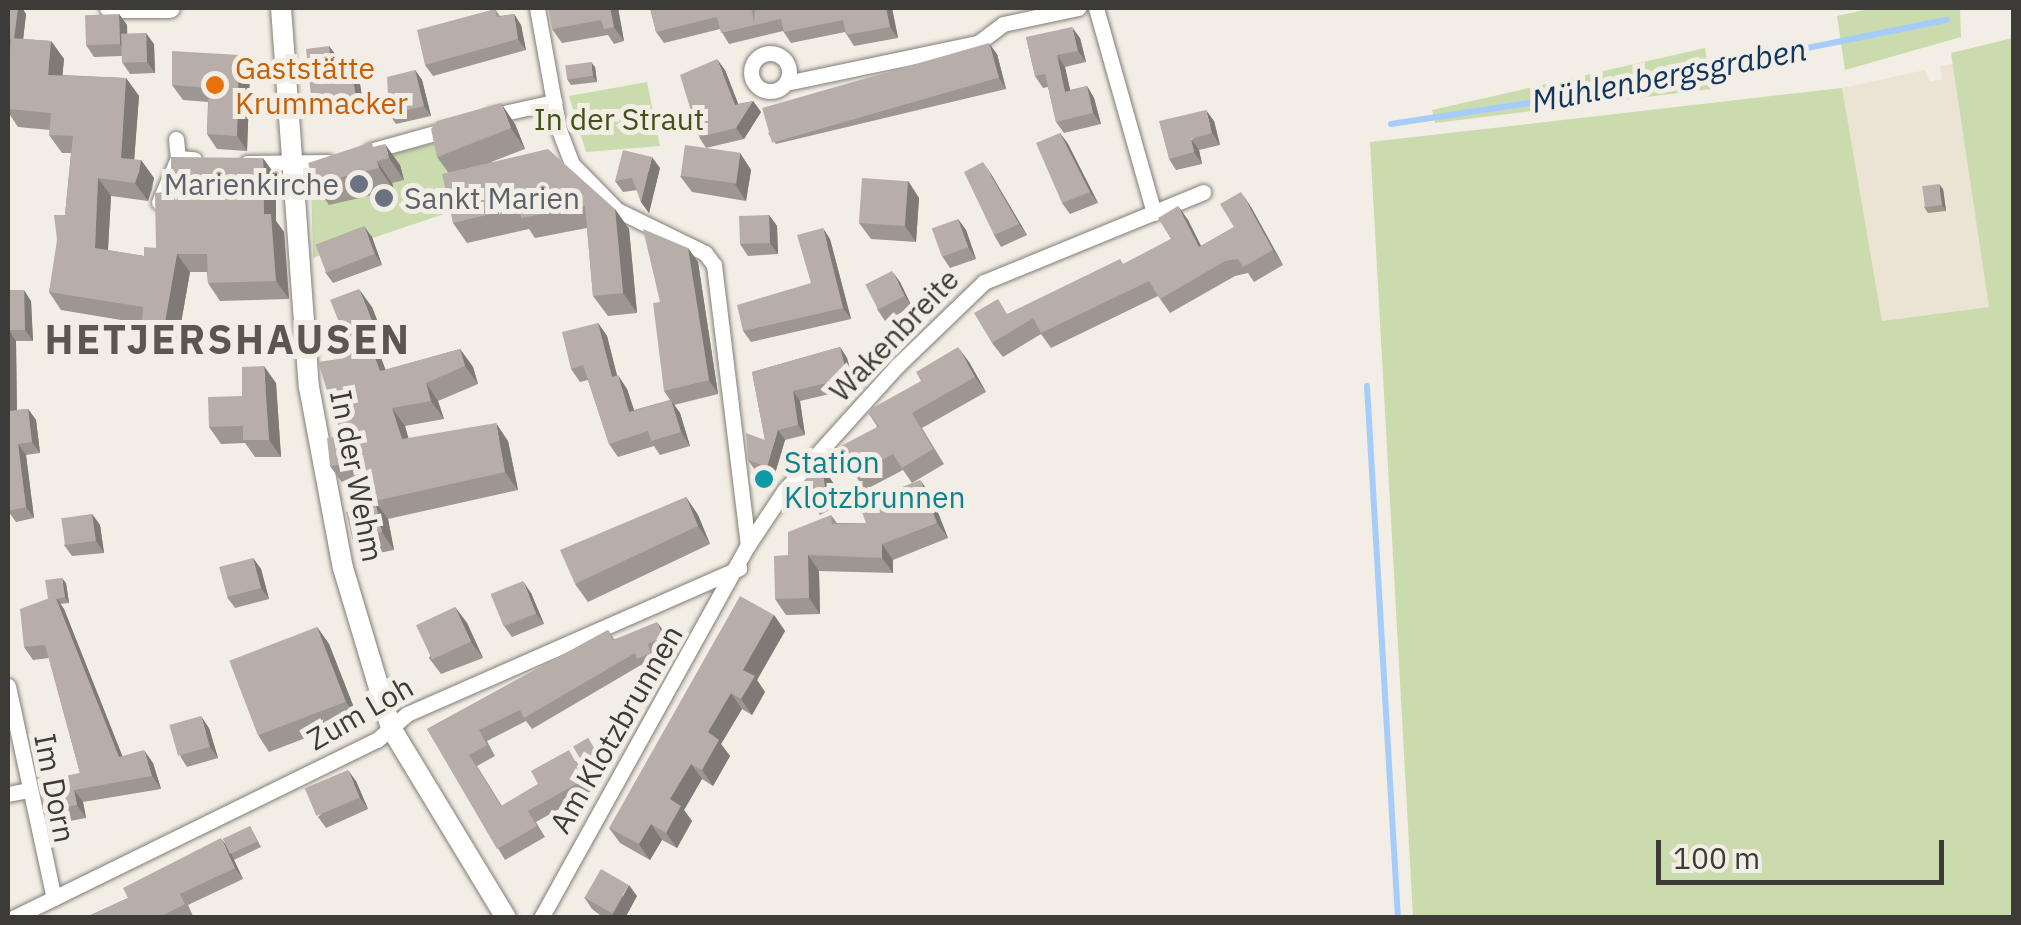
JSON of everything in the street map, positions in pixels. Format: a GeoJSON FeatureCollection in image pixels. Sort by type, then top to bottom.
{"type":"FeatureCollection","features":[{"type":"Feature","properties":{"kind":"street"},"geometry":{"type":"LineString","coordinates":[[110,8],[170,8]]}},
{"type":"Feature","properties":{"kind":"street","name":"In der Wehm"},"geometry":{"type":"LineString","coordinates":[[280,8],[296,166],[302,327],[319,453],[352,604],[391,728],[506,918]]}},
{"type":"Feature","properties":{"kind":"street"},"geometry":{"type":"LineString","coordinates":[[537,8],[563,148],[599,194],[634,222],[710,257],[748,545]]}},
{"type":"Feature","properties":{"kind":"street"},"geometry":{"type":"LineString","coordinates":[[786,82],[978,43],[1003,24],[1078,8]]}},
{"type":"Feature","properties":{"kind":"street"},"geometry":{"type":"LineString","coordinates":[[1096,8],[1154,213]]}},
{"type":"Feature","properties":{"kind":"street"},"geometry":{"type":"LineString","coordinates":[[237,162],[296,166],[554,102]]}},
{"type":"Feature","properties":{"kind":"street"},"geometry":{"type":"LineString","coordinates":[[160,202],[178,158],[176,138]]}},
{"type":"Feature","properties":{"kind":"street"},"geometry":{"type":"LineString","coordinates":[[178,158],[218,161]]}},
{"type":"Feature","properties":{"kind":"street","name":"Wakenbreite"},"geometry":{"type":"LineString","coordinates":[[739,568],[748,545],[784,491],[949,310],[984,282],[1204,192]]}},
{"type":"Feature","properties":{"kind":"street","name":"Zum Loh"},"geometry":{"type":"LineString","coordinates":[[13,918],[391,728],[407,714],[739,568]]}},
{"type":"Feature","properties":{"kind":"street","name":"Am Klotzbrunnen"},"geometry":{"type":"LineString","coordinates":[[541,918],[739,568]]}},
{"type":"Feature","properties":{"kind":"street","name":"Im Dorn"},"geometry":{"type":"LineString","coordinates":[[8,686],[54,898]]}},
{"type":"Feature","properties":{"kind":"street"},"geometry":{"type":"LineString","coordinates":[[8,794],[28,790]]}},
{"type":"Feature","properties":{"kind":"shaded area"},"geometry":{"type":"Polygon","coordinates":[[[1953,64],[1990,307],[1882,321],[1842,88],[1925,70],[1930,82],[1942,79],[1940,66],[1953,64]]]}},
{"type":"Feature","properties":{"kind":"green space"},"geometry":{"type":"Polygon","coordinates":[[[1873,8],[1960,8],[1961,37],[1845,70],[1837,16],[1873,8]]]}},
{"type":"Feature","properties":{"kind":"green space"},"geometry":{"type":"Polygon","coordinates":[[[2013,38],[2013,917],[1413,917],[1370,142],[1842,88],[1882,321],[1989,307],[1951,53],[2013,38]]]}},
{"type":"Feature","properties":{"kind":"green space"},"geometry":{"type":"Polygon","coordinates":[[[1705,48],[1711,89],[1435,123],[1432,110],[1705,48]]]}},
{"type":"Feature","properties":{"kind":"green space","name":"In der Straut"},"geometry":{"type":"Polygon","coordinates":[[[647,82],[660,146],[586,152],[569,96],[647,82]]]}},
{"type":"Feature","properties":{"kind":"green space","name":"Sankt Marien"},"geometry":{"type":"Polygon","coordinates":[[[443,141],[459,209],[313,258],[311,186],[324,171],[443,141]]]}},
{"type":"Feature","properties":{"kind":"building"},"geometry":{"type":"Polygon","coordinates":[[[8,8],[18,8],[11,39],[8,38],[8,8]]]}},
{"type":"Feature","properties":{"kind":"building"},"geometry":{"type":"Polygon","coordinates":[[[548,8],[610,8],[614,27],[604,29],[601,20],[552,29],[548,8]]]}},
{"type":"Feature","properties":{"kind":"building"},"geometry":{"type":"Polygon","coordinates":[[[650,8],[751,8],[754,22],[755,8],[886,8],[890,27],[846,35],[843,20],[784,32],[781,19],[721,33],[717,17],[656,32],[650,8]]]}},
{"type":"Feature","properties":{"kind":"building"},"geometry":{"type":"Polygon","coordinates":[[[495,9],[497,17],[514,14],[518,39],[425,65],[417,30],[495,9]]]}},
{"type":"Feature","properties":{"kind":"building"},"geometry":{"type":"Polygon","coordinates":[[[119,14],[120,44],[86,45],[85,15],[119,14]]]}},
{"type":"Feature","properties":{"kind":"building"},"geometry":{"type":"Polygon","coordinates":[[[1072,27],[1078,51],[1057,55],[1065,92],[1087,86],[1093,113],[1056,122],[1045,74],[1035,76],[1026,37],[1072,27]]]}},
{"type":"Feature","properties":{"kind":"building"},"geometry":{"type":"Polygon","coordinates":[[[146,33],[147,62],[122,63],[121,34],[146,33]]]}},
{"type":"Feature","properties":{"kind":"building"},"geometry":{"type":"Polygon","coordinates":[[[11,38],[51,41],[48,75],[126,78],[121,158],[141,160],[139,172],[135,183],[98,178],[95,248],[144,256],[144,247],[156,248],[155,193],[171,191],[171,157],[263,158],[264,214],[271,214],[276,281],[208,283],[207,254],[177,254],[165,322],[142,320],[143,307],[49,292],[57,240],[54,215],[65,215],[73,136],[49,135],[51,113],[8,109],[11,38]]]}},
{"type":"Feature","properties":{"kind":"building"},"geometry":{"type":"Polygon","coordinates":[[[989,43],[999,78],[772,143],[762,108],[989,43]]]}},
{"type":"Feature","properties":{"kind":"building"},"geometry":{"type":"Polygon","coordinates":[[[329,46],[332,70],[351,67],[356,97],[312,105],[306,49],[329,46]]]}},
{"type":"Feature","properties":{"kind":"building"},"geometry":{"type":"Polygon","coordinates":[[[172,51],[239,55],[237,136],[207,134],[209,88],[172,85],[172,51]]]}},
{"type":"Feature","properties":{"kind":"building"},"geometry":{"type":"Polygon","coordinates":[[[717,59],[735,105],[753,101],[736,128],[699,137],[680,75],[717,59]]]}},
{"type":"Feature","properties":{"kind":"building"},"geometry":{"type":"Polygon","coordinates":[[[591,62],[593,76],[567,79],[565,66],[591,62]]]}},
{"type":"Feature","properties":{"kind":"building"},"geometry":{"type":"Polygon","coordinates":[[[415,70],[424,106],[389,114],[387,77],[415,70]]]}},
{"type":"Feature","properties":{"kind":"building"},"geometry":{"type":"Polygon","coordinates":[[[501,103],[511,128],[437,157],[431,129],[437,121],[501,103]]]}},
{"type":"Feature","properties":{"kind":"building"},"geometry":{"type":"Polygon","coordinates":[[[1206,110],[1212,133],[1191,139],[1194,152],[1169,159],[1159,121],[1206,110]]]}},
{"type":"Feature","properties":{"kind":"building"},"geometry":{"type":"Polygon","coordinates":[[[1060,133],[1090,192],[1062,203],[1036,143],[1060,133]]]}},
{"type":"Feature","properties":{"kind":"building"},"geometry":{"type":"Polygon","coordinates":[[[372,142],[373,147],[385,144],[389,158],[377,161],[379,168],[314,184],[308,163],[372,142]]]}},
{"type":"Feature","properties":{"kind":"building"},"geometry":{"type":"Polygon","coordinates":[[[685,145],[740,153],[736,183],[681,176],[685,145]]]}},
{"type":"Feature","properties":{"kind":"building"},"geometry":{"type":"Polygon","coordinates":[[[548,149],[615,209],[623,293],[593,296],[585,206],[521,218],[520,207],[453,223],[442,174],[548,149]]]}},
{"type":"Feature","properties":{"kind":"building"},"geometry":{"type":"Polygon","coordinates":[[[623,150],[652,157],[641,202],[632,178],[615,181],[623,150]]]}},
{"type":"Feature","properties":{"kind":"building"},"geometry":{"type":"Polygon","coordinates":[[[983,162],[1019,224],[994,235],[964,172],[983,162]]]}},
{"type":"Feature","properties":{"kind":"building"},"geometry":{"type":"Polygon","coordinates":[[[862,178],[908,181],[905,226],[859,223],[862,178]]]}},
{"type":"Feature","properties":{"kind":"building"},"geometry":{"type":"Polygon","coordinates":[[[1939,184],[1942,205],[1925,207],[1922,186],[1939,184]]]}},
{"type":"Feature","properties":{"kind":"building"},"geometry":{"type":"Polygon","coordinates":[[[1241,192],[1273,250],[1243,267],[1238,259],[1225,261],[1160,299],[1149,281],[1041,333],[1033,318],[992,343],[974,313],[998,299],[1007,314],[1120,259],[1123,264],[1171,239],[1158,218],[1178,206],[1199,247],[1234,227],[1220,204],[1241,192]]]}},
{"type":"Feature","properties":{"kind":"building"},"geometry":{"type":"Polygon","coordinates":[[[769,215],[770,243],[740,244],[739,216],[769,215]]]}},
{"type":"Feature","properties":{"kind":"building"},"geometry":{"type":"Polygon","coordinates":[[[958,219],[968,247],[942,257],[932,229],[958,219]]]}},
{"type":"Feature","properties":{"kind":"building"},"geometry":{"type":"Polygon","coordinates":[[[364,226],[375,254],[326,273],[315,245],[364,226]]]}},
{"type":"Feature","properties":{"kind":"building"},"geometry":{"type":"Polygon","coordinates":[[[823,228],[843,308],[743,331],[737,305],[811,283],[797,235],[823,228]]]}},
{"type":"Feature","properties":{"kind":"building"},"geometry":{"type":"Polygon","coordinates":[[[643,229],[688,248],[709,380],[664,391],[653,303],[660,302],[643,229]]]}},
{"type":"Feature","properties":{"kind":"building"},"geometry":{"type":"Polygon","coordinates":[[[892,271],[905,296],[878,310],[865,285],[892,271]]]}},
{"type":"Feature","properties":{"kind":"building"},"geometry":{"type":"Polygon","coordinates":[[[359,289],[377,333],[367,337],[380,371],[460,349],[465,366],[426,383],[431,401],[392,408],[402,439],[496,423],[505,472],[375,501],[382,532],[352,538],[346,512],[361,509],[351,463],[330,466],[327,438],[341,435],[318,362],[338,359],[334,349],[348,344],[330,300],[359,289]]]}},
{"type":"Feature","properties":{"kind":"building"},"geometry":{"type":"Polygon","coordinates":[[[8,290],[24,290],[25,330],[9,330],[9,411],[28,409],[32,442],[18,444],[26,507],[8,511],[8,290]]]}},
{"type":"Feature","properties":{"kind":"building"},"geometry":{"type":"Polygon","coordinates":[[[598,323],[612,377],[618,375],[629,412],[671,400],[681,432],[651,441],[648,431],[609,444],[583,365],[571,369],[562,332],[598,323]]]}},
{"type":"Feature","properties":{"kind":"building"},"geometry":{"type":"Polygon","coordinates":[[[840,347],[848,378],[793,391],[798,425],[778,430],[767,467],[748,460],[746,433],[765,440],[752,372],[840,347]]]}},
{"type":"Feature","properties":{"kind":"building"},"geometry":{"type":"Polygon","coordinates":[[[958,347],[975,377],[912,413],[933,449],[902,468],[893,454],[855,475],[839,447],[879,426],[867,411],[921,381],[916,372],[958,347]]]}},
{"type":"Feature","properties":{"kind":"building"},"geometry":{"type":"Polygon","coordinates":[[[264,366],[269,440],[243,440],[243,426],[209,427],[208,397],[242,396],[242,367],[264,366]]]}},
{"type":"Feature","properties":{"kind":"building"},"geometry":{"type":"Polygon","coordinates":[[[823,468],[825,490],[809,499],[806,471],[823,468]]]}},
{"type":"Feature","properties":{"kind":"building"},"geometry":{"type":"Polygon","coordinates":[[[920,480],[937,523],[882,544],[882,558],[808,555],[809,598],[775,599],[774,556],[788,555],[788,532],[831,515],[832,524],[866,523],[859,504],[920,480]]]}},
{"type":"Feature","properties":{"kind":"building"},"geometry":{"type":"Polygon","coordinates":[[[686,497],[698,526],[575,584],[560,550],[686,497]]]}},
{"type":"Feature","properties":{"kind":"building"},"geometry":{"type":"Polygon","coordinates":[[[92,514],[96,541],[65,545],[61,518],[92,514]]]}},
{"type":"Feature","properties":{"kind":"building"},"geometry":{"type":"Polygon","coordinates":[[[253,558],[261,588],[227,597],[219,567],[253,558]]]}},
{"type":"Feature","properties":{"kind":"building"},"geometry":{"type":"Polygon","coordinates":[[[62,578],[65,597],[48,599],[45,580],[62,578]]]}},
{"type":"Feature","properties":{"kind":"building"},"geometry":{"type":"Polygon","coordinates":[[[523,581],[536,613],[504,627],[491,594],[523,581]]]}},
{"type":"Feature","properties":{"kind":"building"},"geometry":{"type":"Polygon","coordinates":[[[55,596],[119,757],[144,750],[152,776],[74,790],[77,805],[50,810],[44,780],[80,773],[45,645],[24,647],[20,609],[55,596]]]}},
{"type":"Feature","properties":{"kind":"building"},"geometry":{"type":"Polygon","coordinates":[[[740,596],[774,615],[743,670],[755,676],[741,699],[731,693],[708,732],[719,740],[702,770],[691,764],[670,799],[681,806],[666,833],[651,824],[639,844],[609,828],[740,596]]]}},
{"type":"Feature","properties":{"kind":"building"},"geometry":{"type":"Polygon","coordinates":[[[455,607],[471,641],[432,660],[416,625],[455,607]]]}},
{"type":"Feature","properties":{"kind":"building"},"geometry":{"type":"Polygon","coordinates":[[[657,622],[663,637],[648,644],[651,653],[637,659],[635,653],[524,718],[520,710],[479,730],[487,745],[469,755],[501,806],[538,784],[531,771],[569,750],[585,779],[528,811],[537,826],[497,849],[427,729],[608,630],[613,640],[657,622]]]}},
{"type":"Feature","properties":{"kind":"building"},"geometry":{"type":"Polygon","coordinates":[[[317,627],[346,702],[258,735],[229,661],[317,627]]]}},
{"type":"Feature","properties":{"kind":"building"},"geometry":{"type":"Polygon","coordinates":[[[201,716],[210,747],[178,756],[169,725],[201,716]]]}},
{"type":"Feature","properties":{"kind":"building"},"geometry":{"type":"Polygon","coordinates":[[[588,738],[598,755],[583,764],[573,746],[588,738]]]}},
{"type":"Feature","properties":{"kind":"building"},"geometry":{"type":"Polygon","coordinates":[[[348,770],[360,798],[316,816],[305,788],[348,770]]]}},
{"type":"Feature","properties":{"kind":"building"},"geometry":{"type":"Polygon","coordinates":[[[250,826],[257,841],[230,854],[223,839],[250,826]]]}},
{"type":"Feature","properties":{"kind":"building"},"geometry":{"type":"Polygon","coordinates":[[[221,838],[235,868],[180,894],[185,904],[158,918],[84,918],[128,898],[123,888],[221,838]]]}},
{"type":"Feature","properties":{"kind":"building"},"geometry":{"type":"Polygon","coordinates":[[[601,869],[629,885],[612,914],[584,898],[601,869]]]}},
{"type":"Feature","properties":{"kind":"waterway","name":"Mühlenbergsgraben"},"geometry":{"type":"LineString","coordinates":[[1391,124],[1554,99],[1947,20]]}},
{"type":"Feature","properties":{"kind":"waterway"},"geometry":{"type":"LineString","coordinates":[[1367,386],[1398,918]]}},
{"type":"Feature","properties":{"kind":"place","name":"Gaststätte Krummacker"},"geometry":{"type":"Point","coordinates":[215,85]}},
{"type":"Feature","properties":{"kind":"place","name":"Marienkirche"},"geometry":{"type":"Point","coordinates":[359,184]}},
{"type":"Feature","properties":{"kind":"place","name":"Sankt Marien"},"geometry":{"type":"Point","coordinates":[384,198]}},
{"type":"Feature","properties":{"kind":"place","name":"Station Klotzbrunnen"},"geometry":{"type":"Point","coordinates":[764,479]}},
{"type":"Feature","properties":{"kind":"district","name":"HETJERSHAUSEN"},"geometry":{"type":"Point","coordinates":[228,339]}}]}
